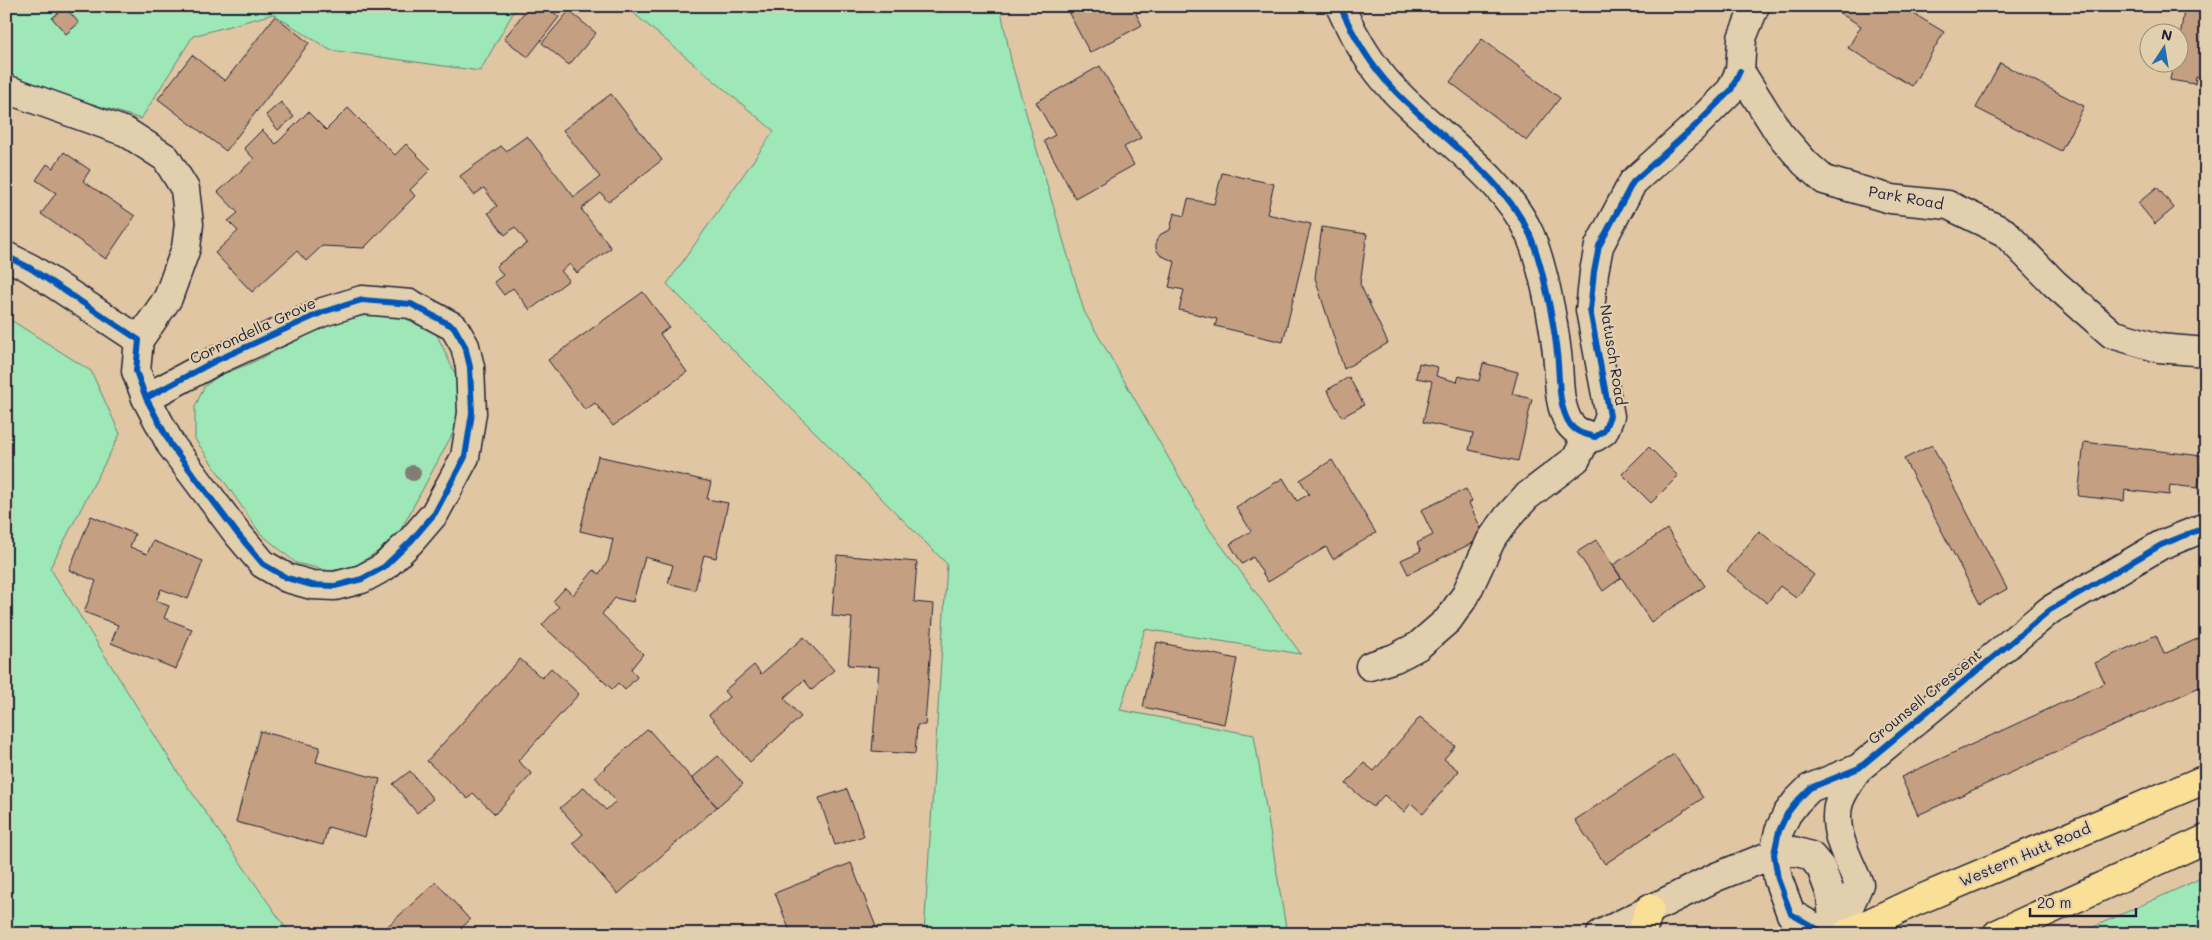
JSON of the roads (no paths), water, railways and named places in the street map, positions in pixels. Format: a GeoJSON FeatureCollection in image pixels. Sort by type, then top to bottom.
{"type":"FeatureCollection","features":[{"type":"Feature","properties":{"kind":"highway","name":"Western Hutt Road"},"geometry":{"type":"LineString","coordinates":[[1846,934],[1914,902],[2206,779]]}},
{"type":"Feature","properties":{"kind":"highway"},"geometry":{"type":"LineString","coordinates":[[1997,934],[2206,839]]}},
{"type":"Feature","properties":{"kind":"highway"},"geometry":{"type":"LineString","coordinates":[[1641,934],[1650,908]]}},
{"type":"Feature","properties":{"kind":"street"},"geometry":{"type":"LineString","coordinates":[[1340,6],[1367,56],[1392,88],[1464,154],[1513,204],[1530,235],[1546,289],[1557,352],[1562,406],[1570,424],[1579,434],[1585,435],[1585,441],[1576,459],[1526,498],[1507,518],[1491,540],[1465,596],[1448,620],[1418,646],[1395,658],[1370,666]]}},
{"type":"Feature","properties":{"kind":"street"},"geometry":{"type":"LineString","coordinates":[[1740,71],[1742,38],[1755,6]]}},
{"type":"Feature","properties":{"kind":"street","name":"Natusch Road"},"geometry":{"type":"LineString","coordinates":[[1585,435],[1594,437],[1604,431],[1610,416],[1590,310],[1594,272],[1600,246],[1614,214],[1633,182],[1696,126],[1731,90],[1740,71]]}},
{"type":"Feature","properties":{"kind":"street","name":"Park Road"},"geometry":{"type":"LineString","coordinates":[[1740,71],[1779,133],[1805,163],[1824,180],[1892,199],[1948,205],[2004,232],[2055,284],[2112,334],[2159,348],[2206,352]]}},
{"type":"Feature","properties":{"kind":"street","name":"Corrondella Grove"},"geometry":{"type":"LineString","coordinates":[[6,89],[126,132],[166,158],[185,189],[189,224],[186,248],[168,298],[139,340],[136,370],[146,398],[171,445],[237,533],[263,564],[287,578],[312,585],[335,586],[362,579],[384,567],[411,541],[435,513],[465,457],[472,413],[470,368],[465,346],[454,327],[412,304],[362,300],[323,312],[215,361],[146,398]]}},
{"type":"Feature","properties":{"kind":"street"},"geometry":{"type":"LineString","coordinates":[[6,256],[30,268],[139,340]]}},
{"type":"Feature","properties":{"kind":"street","name":"Grounsell Crescent"},"geometry":{"type":"LineString","coordinates":[[1826,934],[1791,914],[1778,879],[1774,854],[1779,831],[1796,801],[1810,788],[1859,768],[2050,610],[2161,545],[2206,527]]}},
{"type":"Feature","properties":{"kind":"street","name":"Grounsell Crescent"},"geometry":{"type":"LineString","coordinates":[[1836,934],[1860,884],[1846,855],[1838,825],[1839,802],[1859,768]]}},
{"type":"Feature","properties":{"kind":"street"},"geometry":{"type":"LineString","coordinates":[[1601,934],[1650,908],[1716,877],[1774,854],[1794,851],[1811,856],[1821,868],[1831,895],[1836,934]]}}]}
